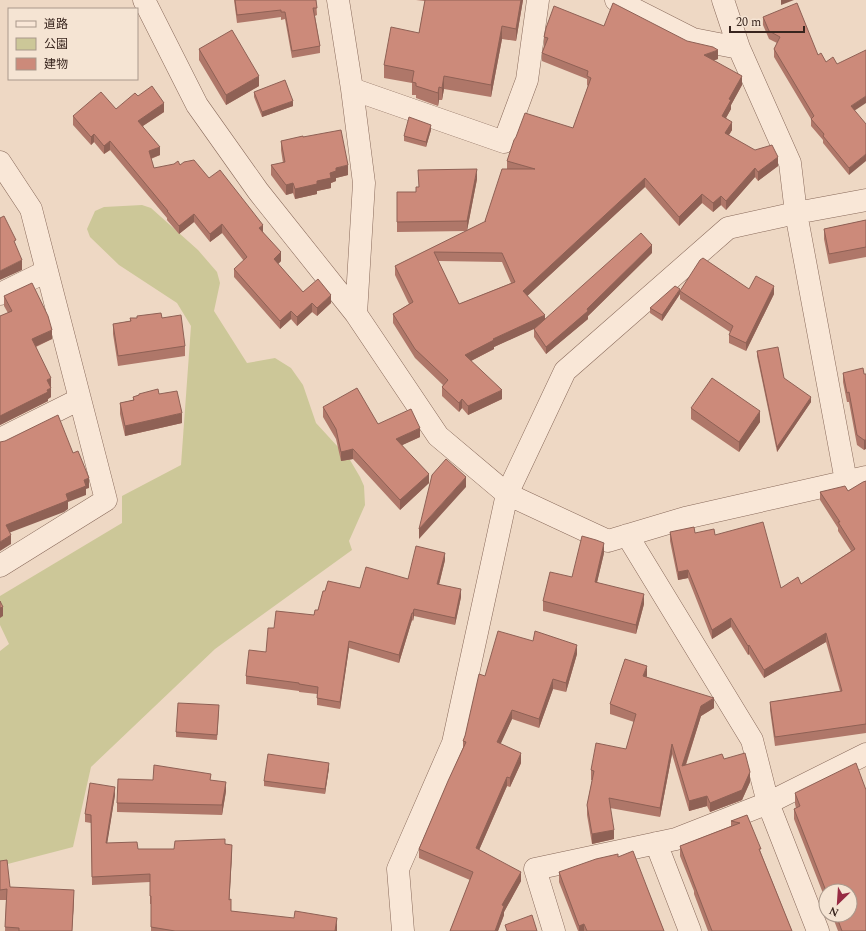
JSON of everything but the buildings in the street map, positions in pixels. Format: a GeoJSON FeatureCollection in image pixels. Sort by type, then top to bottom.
{"type":"FeatureCollection","features":[{"type":"Feature","properties":{"kind":"street"},"geometry":{"type":"LineString","coordinates":[[144,0],[197,105],[258,191],[356,314],[438,436],[507,494],[608,541],[685,518],[856,479],[796,213],[790,164],[739,48],[723,0]]}},
{"type":"Feature","properties":{"kind":"street"},"geometry":{"type":"LineString","coordinates":[[338,0],[352,89],[364,183],[356,314]]}},
{"type":"Feature","properties":{"kind":"street"},"geometry":{"type":"LineString","coordinates":[[352,89],[504,142],[527,80],[538,0]]}},
{"type":"Feature","properties":{"kind":"street"},"geometry":{"type":"LineString","coordinates":[[616,0],[693,39],[739,48]]}},
{"type":"Feature","properties":{"kind":"street"},"geometry":{"type":"LineString","coordinates":[[0,566],[106,500],[31,209],[1,164]]}},
{"type":"Feature","properties":{"kind":"street"},"geometry":{"type":"LineString","coordinates":[[403,931],[398,869],[453,743],[507,494],[565,371],[728,228],[866,200]]}},
{"type":"Feature","properties":{"kind":"street"},"geometry":{"type":"LineString","coordinates":[[0,294],[47,271]]}},
{"type":"Feature","properties":{"kind":"street"},"geometry":{"type":"LineString","coordinates":[[0,439],[80,400]]}},
{"type":"Feature","properties":{"kind":"street"},"geometry":{"type":"LineString","coordinates":[[627,535],[752,740],[768,803],[818,931]]}},
{"type":"Feature","properties":{"kind":"street"},"geometry":{"type":"LineString","coordinates":[[554,931],[535,869],[676,839],[768,803],[866,754]]}},
{"type":"Feature","properties":{"kind":"street"},"geometry":{"type":"LineString","coordinates":[[656,843],[690,931]]}},
{"type":"Feature","properties":{"kind":"green space"},"geometry":{"type":"Polygon","coordinates":[[[142,205],[151,208],[198,250],[217,272],[220,283],[214,311],[247,363],[275,358],[291,368],[303,385],[316,423],[350,460],[360,477],[364,486],[365,505],[349,541],[352,550],[215,649],[91,767],[73,847],[0,866],[0,651],[9,644],[0,625],[0,596],[122,523],[122,496],[181,465],[191,326],[177,303],[119,265],[90,237],[87,229],[95,211],[104,207],[142,205]]]}}]}
